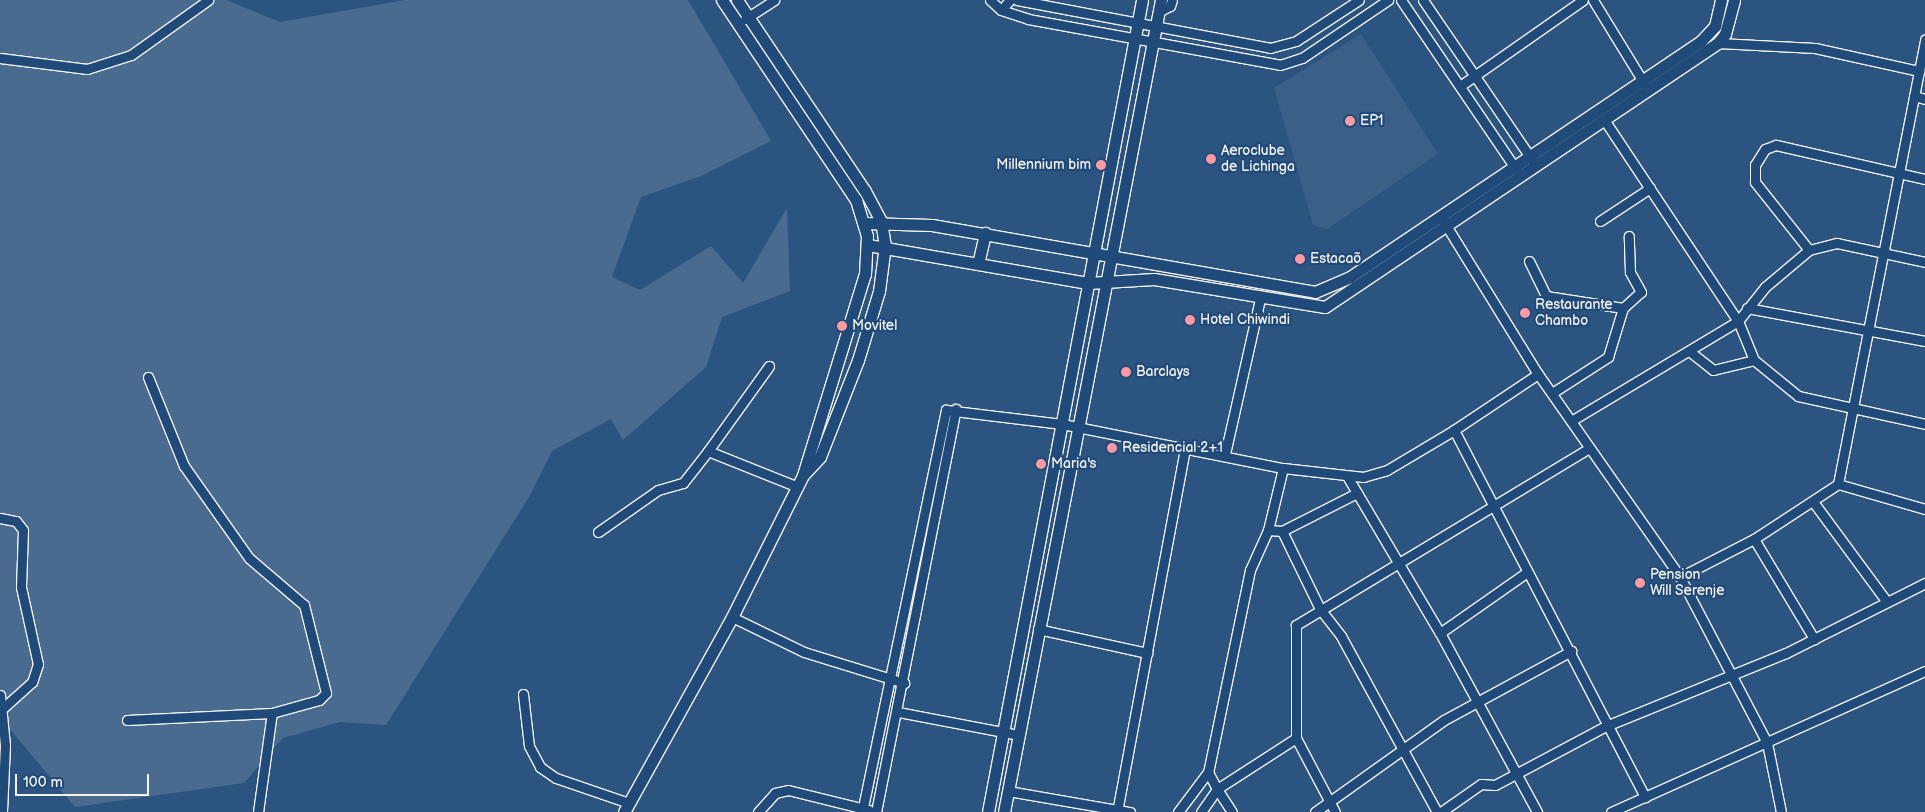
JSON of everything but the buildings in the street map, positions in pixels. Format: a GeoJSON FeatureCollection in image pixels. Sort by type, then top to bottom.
{"type":"FeatureCollection","features":[{"type":"Feature","properties":{"kind":"street"},"geometry":{"type":"LineString","coordinates":[[0,58],[87,70],[131,55],[208,0]]}},
{"type":"Feature","properties":{"kind":"street"},"geometry":{"type":"LineString","coordinates":[[722,0],[738,24],[790,91],[880,221],[885,245],[879,291],[848,386],[820,456],[803,475]]}},
{"type":"Feature","properties":{"kind":"street"},"geometry":{"type":"LineString","coordinates":[[738,24],[774,0]]}},
{"type":"Feature","properties":{"kind":"street"},"geometry":{"type":"LineString","coordinates":[[990,0],[1000,10],[1152,44],[1266,65],[1287,64],[1388,0]]}},
{"type":"Feature","properties":{"kind":"street"},"geometry":{"type":"LineString","coordinates":[[1000,10],[1010,0]]}},
{"type":"Feature","properties":{"kind":"street"},"geometry":{"type":"LineString","coordinates":[[1017,0],[1138,25],[1282,47],[1359,0]]}},
{"type":"Feature","properties":{"kind":"street"},"geometry":{"type":"LineString","coordinates":[[988,812],[1142,0]]}},
{"type":"Feature","properties":{"kind":"street"},"geometry":{"type":"LineString","coordinates":[[1004,812],[1155,28],[1160,6],[1170,6],[1172,0]]}},
{"type":"Feature","properties":{"kind":"street"},"geometry":{"type":"LineString","coordinates":[[1401,0],[1522,177]]}},
{"type":"Feature","properties":{"kind":"street"},"geometry":{"type":"LineString","coordinates":[[1423,0],[1537,166]]}},
{"type":"Feature","properties":{"kind":"street"},"geometry":{"type":"LineString","coordinates":[[1460,86],[1582,0]]}},
{"type":"Feature","properties":{"kind":"street"},"geometry":{"type":"LineString","coordinates":[[1593,0],[1649,90]]}},
{"type":"Feature","properties":{"kind":"street"},"geometry":{"type":"LineString","coordinates":[[865,223],[880,221],[985,233],[1315,292],[1350,277],[1513,164],[1711,33],[1721,0]]}},
{"type":"Feature","properties":{"kind":"street"},"geometry":{"type":"LineString","coordinates":[[868,245],[885,245],[1088,284],[1106,281],[1154,279],[1260,298],[1325,307],[1448,227],[1718,43],[1726,34],[1734,0]]}},
{"type":"Feature","properties":{"kind":"street"},"geometry":{"type":"LineString","coordinates":[[730,11],[742,1],[790,91]]}},
{"type":"Feature","properties":{"kind":"street"},"geometry":{"type":"LineString","coordinates":[[1680,577],[1754,539],[1814,503],[1838,484],[1854,410],[1866,331],[1900,175],[1925,39]]}},
{"type":"Feature","properties":{"kind":"street"},"geometry":{"type":"LineString","coordinates":[[1718,43],[1815,48],[1919,71]]}},
{"type":"Feature","properties":{"kind":"street"},"geometry":{"type":"LineString","coordinates":[[1914,96],[1925,98]]}},
{"type":"Feature","properties":{"kind":"street"},"geometry":{"type":"LineString","coordinates":[[1604,121],[1738,321],[1754,360],[1798,396],[1854,410],[1925,424]]}},
{"type":"Feature","properties":{"kind":"street"},"geometry":{"type":"LineString","coordinates":[[1809,250],[1755,182],[1755,165],[1765,149],[1776,145],[1900,175],[1925,179]]}},
{"type":"Feature","properties":{"kind":"street"},"geometry":{"type":"LineString","coordinates":[[1114,148],[1131,152]]}},
{"type":"Feature","properties":{"kind":"street"},"geometry":{"type":"LineString","coordinates":[[522,694],[529,746],[540,767],[556,778],[627,808],[732,617],[803,475],[852,324],[868,245],[865,223],[839,164]]}},
{"type":"Feature","properties":{"kind":"street"},"geometry":{"type":"LineString","coordinates":[[1600,221],[1650,188]]}},
{"type":"Feature","properties":{"kind":"street"},"geometry":{"type":"LineString","coordinates":[[1440,215],[1538,374],[1680,577],[1734,673],[1767,743],[1781,812]]}},
{"type":"Feature","properties":{"kind":"street"},"geometry":{"type":"LineString","coordinates":[[978,264],[985,233]]}},
{"type":"Feature","properties":{"kind":"street"},"geometry":{"type":"LineString","coordinates":[[1552,393],[1608,357],[1623,308],[1641,292],[1630,272],[1628,236]]}},
{"type":"Feature","properties":{"kind":"street"},"geometry":{"type":"LineString","coordinates":[[1571,421],[1738,321],[1747,308],[1783,269],[1809,250],[1837,243],[1925,262]]}},
{"type":"Feature","properties":{"kind":"street"},"geometry":{"type":"LineString","coordinates":[[1530,261],[1546,296],[1623,308]]}},
{"type":"Feature","properties":{"kind":"street"},"geometry":{"type":"LineString","coordinates":[[1225,454],[1260,298]]}},
{"type":"Feature","properties":{"kind":"street"},"geometry":{"type":"LineString","coordinates":[[1747,308],[1925,341]]}},
{"type":"Feature","properties":{"kind":"street"},"geometry":{"type":"LineString","coordinates":[[852,324],[867,328]]}},
{"type":"Feature","properties":{"kind":"street"},"geometry":{"type":"LineString","coordinates":[[1688,351],[1714,370],[1754,360]]}},
{"type":"Feature","properties":{"kind":"street"},"geometry":{"type":"LineString","coordinates":[[598,532],[658,490],[683,483],[770,366]]}},
{"type":"Feature","properties":{"kind":"street"},"geometry":{"type":"LineString","coordinates":[[863,810],[891,680],[941,421],[946,410],[956,409],[1062,424],[1225,454],[1283,468],[1347,476],[1387,470],[1454,430],[1538,374]]}},
{"type":"Feature","properties":{"kind":"street"},"geometry":{"type":"LineString","coordinates":[[127,720],[272,713],[312,702],[326,693],[312,622],[304,605],[249,558],[184,466],[148,377]]}},
{"type":"Feature","properties":{"kind":"street"},"geometry":{"type":"LineString","coordinates":[[833,381],[848,386]]}},
{"type":"Feature","properties":{"kind":"street"},"geometry":{"type":"LineString","coordinates":[[758,812],[774,793],[788,790],[875,812],[904,683],[956,409]]}},
{"type":"Feature","properties":{"kind":"street"},"geometry":{"type":"LineString","coordinates":[[1454,430],[1527,572],[1571,651],[1606,726],[1644,797]]}},
{"type":"Feature","properties":{"kind":"street"},"geometry":{"type":"LineString","coordinates":[[1117,810],[1185,448]]}},
{"type":"Feature","properties":{"kind":"street"},"geometry":{"type":"LineString","coordinates":[[1335,812],[1328,802],[1296,738],[1296,625],[1320,609],[1494,508],[1589,448]]}},
{"type":"Feature","properties":{"kind":"street"},"geometry":{"type":"LineString","coordinates":[[708,451],[798,487]]}},
{"type":"Feature","properties":{"kind":"street"},"geometry":{"type":"LineString","coordinates":[[1178,812],[1208,772],[1250,570],[1268,530],[1283,468]]}},
{"type":"Feature","properties":{"kind":"street"},"geometry":{"type":"LineString","coordinates":[[1347,476],[1440,633],[1537,812]]}},
{"type":"Feature","properties":{"kind":"street"},"geometry":{"type":"LineString","coordinates":[[1838,484],[1925,506]]}},
{"type":"Feature","properties":{"kind":"street"},"geometry":{"type":"LineString","coordinates":[[1268,530],[1282,532],[1357,493]]}},
{"type":"Feature","properties":{"kind":"street"},"geometry":{"type":"LineString","coordinates":[[1048,496],[1064,498]]}},
{"type":"Feature","properties":{"kind":"street"},"geometry":{"type":"LineString","coordinates":[[1814,503],[1887,602]]}},
{"type":"Feature","properties":{"kind":"street"},"geometry":{"type":"LineString","coordinates":[[0,518],[16,521],[23,530],[22,588],[38,664],[32,682],[4,707]]}},
{"type":"Feature","properties":{"kind":"street"},"geometry":{"type":"LineString","coordinates":[[1282,532],[1320,609],[1342,636],[1437,812]]}},
{"type":"Feature","properties":{"kind":"street"},"geometry":{"type":"LineString","coordinates":[[1754,539],[1814,640]]}},
{"type":"Feature","properties":{"kind":"street"},"geometry":{"type":"LineString","coordinates":[[1440,633],[1527,572]]}},
{"type":"Feature","properties":{"kind":"street"},"geometry":{"type":"LineString","coordinates":[[1441,812],[1481,784],[1495,785],[1606,726],[1814,640],[1925,583]]}},
{"type":"Feature","properties":{"kind":"street"},"geometry":{"type":"LineString","coordinates":[[1031,589],[1045,593]]}},
{"type":"Feature","properties":{"kind":"street"},"geometry":{"type":"LineString","coordinates":[[732,617],[804,652],[904,683]]}},
{"type":"Feature","properties":{"kind":"street"},"geometry":{"type":"LineString","coordinates":[[1038,629],[1147,653]]}},
{"type":"Feature","properties":{"kind":"street"},"geometry":{"type":"LineString","coordinates":[[1315,812],[1401,748],[1477,702],[1571,651]]}},
{"type":"Feature","properties":{"kind":"street"},"geometry":{"type":"LineString","coordinates":[[1611,812],[1925,671]]}},
{"type":"Feature","properties":{"kind":"street"},"geometry":{"type":"LineString","coordinates":[[0,695],[4,707],[2,812]]}},
{"type":"Feature","properties":{"kind":"street"},"geometry":{"type":"LineString","coordinates":[[898,712],[1019,735]]}},
{"type":"Feature","properties":{"kind":"street"},"geometry":{"type":"LineString","coordinates":[[258,812],[272,713]]}},
{"type":"Feature","properties":{"kind":"street"},"geometry":{"type":"LineString","coordinates":[[1201,812],[1217,788],[1296,738]]}},
{"type":"Feature","properties":{"kind":"street"},"geometry":{"type":"LineString","coordinates":[[874,759],[887,761]]}},
{"type":"Feature","properties":{"kind":"street"},"geometry":{"type":"LineString","coordinates":[[1208,772],[1232,812]]}},
{"type":"Feature","properties":{"kind":"street"},"geometry":{"type":"LineString","coordinates":[[1008,791],[1130,812]]}},
{"type":"Feature","properties":{"kind":"shaded area"},"geometry":{"type":"Polygon","coordinates":[[[0,0],[226,0],[280,22],[405,0],[688,0],[771,141],[701,176],[641,197],[612,277],[640,290],[711,246],[743,283],[787,208],[790,291],[722,317],[706,367],[623,440],[611,419],[552,451],[529,497],[386,725],[340,722],[283,738],[244,783],[75,807],[0,717],[0,0]]]}},
{"type":"Feature","properties":{"kind":"shaded area","name":"EP1"},"geometry":{"type":"Polygon","coordinates":[[[1361,34],[1438,154],[1327,229],[1313,225],[1274,88],[1361,34]]]}},
{"type":"Feature","properties":{"kind":"place","name":"EP1"},"geometry":{"type":"Point","coordinates":[1350,121]}},
{"type":"Feature","properties":{"kind":"place","name":"Aeroclube de Lichinga"},"geometry":{"type":"Point","coordinates":[1211,159]}},
{"type":"Feature","properties":{"kind":"place","name":"Millennium bim"},"geometry":{"type":"Point","coordinates":[1101,165]}},
{"type":"Feature","properties":{"kind":"place","name":"Estacaõ"},"geometry":{"type":"Point","coordinates":[1300,259]}},
{"type":"Feature","properties":{"kind":"place","name":"Restaurante Chambo"},"geometry":{"type":"Point","coordinates":[1525,313]}},
{"type":"Feature","properties":{"kind":"place","name":"Hotel Chiwindi"},"geometry":{"type":"Point","coordinates":[1190,320]}},
{"type":"Feature","properties":{"kind":"place","name":"Movitel"},"geometry":{"type":"Point","coordinates":[842,326]}},
{"type":"Feature","properties":{"kind":"place","name":"Barclays"},"geometry":{"type":"Point","coordinates":[1126,372]}},
{"type":"Feature","properties":{"kind":"place","name":"Residencial 2+1"},"geometry":{"type":"Point","coordinates":[1112,448]}},
{"type":"Feature","properties":{"kind":"place","name":"Maria's"},"geometry":{"type":"Point","coordinates":[1041,464]}},
{"type":"Feature","properties":{"kind":"place","name":"Pension Will Serenje"},"geometry":{"type":"Point","coordinates":[1640,583]}}]}
